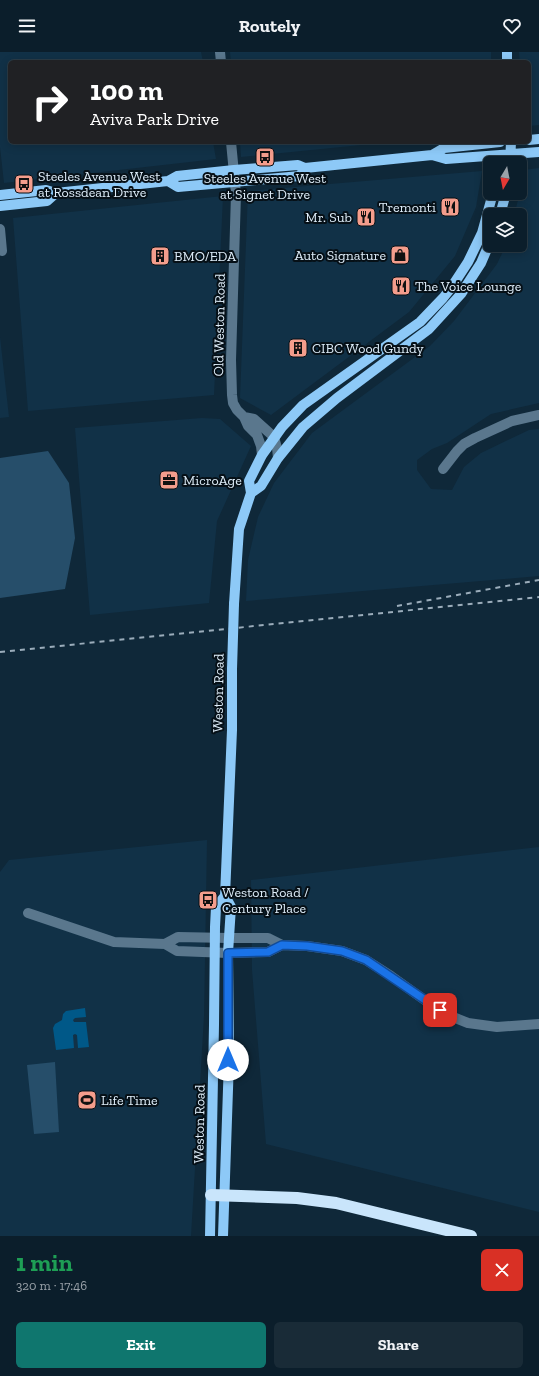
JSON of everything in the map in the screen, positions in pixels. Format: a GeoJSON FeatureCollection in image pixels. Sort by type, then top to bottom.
{"type":"FeatureCollection","features":[{"type":"Feature","properties":{"kind":"highway"},"geometry":{"type":"LineString","coordinates":[[211,1195],[297,1198],[336,1203],[471,1236]]}},
{"type":"Feature","properties":{"kind":"main road"},"geometry":{"type":"LineString","coordinates":[[432,155],[444,148],[481,144]]}},
{"type":"Feature","properties":{"kind":"main road"},"geometry":{"type":"LineString","coordinates":[[497,156],[499,144]]}},
{"type":"Feature","properties":{"kind":"main road"},"geometry":{"type":"LineString","coordinates":[[510,156],[511,144]]}},
{"type":"Feature","properties":{"kind":"main road"},"geometry":{"type":"LineString","coordinates":[[520,156],[539,152]]}},
{"type":"Feature","properties":{"kind":"main road"},"geometry":{"type":"LineString","coordinates":[[0,195],[46,190],[56,193],[168,181],[177,176],[234,170],[298,165],[305,168],[432,155],[446,159],[483,159]]}},
{"type":"Feature","properties":{"kind":"main road"},"geometry":{"type":"LineString","coordinates":[[168,181],[178,187],[300,176],[305,168]]}},
{"type":"Feature","properties":{"kind":"main road"},"geometry":{"type":"LineString","coordinates":[[0,206],[47,201],[56,193]]}},
{"type":"Feature","properties":{"kind":"main road","name":"Weston Road"},"geometry":{"type":"LineString","coordinates":[[223,1236],[228,1060],[228,953],[231,907],[225,896],[232,730],[234,604],[239,529],[250,493],[249,481],[262,455],[274,437],[282,426],[303,405],[420,322],[443,298],[468,262],[482,233],[491,200]]}},
{"type":"Feature","properties":{"kind":"main road"},"geometry":{"type":"LineString","coordinates":[[250,493],[262,486],[278,458],[303,427],[337,398],[429,329],[461,294],[481,263],[486,252]]}},
{"type":"Feature","properties":{"kind":"main road","name":"Weston Road"},"geometry":{"type":"LineString","coordinates":[[210,1236],[216,906],[225,896]]}},
{"type":"Feature","properties":{"kind":"street","name":"Old Weston Road"},"geometry":{"type":"LineString","coordinates":[[231,144],[236,194],[231,360],[232,395],[233,403],[237,410],[244,417],[248,426],[257,435],[261,446],[262,455]]}},
{"type":"Feature","properties":{"kind":"street"},"geometry":{"type":"LineString","coordinates":[[0,229],[2,251]]}},
{"type":"Feature","properties":{"kind":"street"},"geometry":{"type":"LineString","coordinates":[[443,469],[464,444],[512,421],[539,415]]}},
{"type":"Feature","properties":{"kind":"street","name":"Old Weston Road"},"geometry":{"type":"LineString","coordinates":[[244,417],[254,420],[274,437]]}},
{"type":"Feature","properties":{"kind":"street"},"geometry":{"type":"LineString","coordinates":[[274,437],[278,458]]}},
{"type":"Feature","properties":{"kind":"street"},"geometry":{"type":"LineString","coordinates":[[28,913],[114,942],[165,944],[178,937],[268,938],[282,945],[307,946],[342,951],[366,960],[433,1006],[448,1015],[468,1023],[497,1027],[539,1024]]}},
{"type":"Feature","properties":{"kind":"street"},"geometry":{"type":"LineString","coordinates":[[165,944],[177,952],[228,953],[268,952],[282,945]]}},
{"type":"Feature","properties":{"kind":"shaded area"},"geometry":{"type":"Polygon","coordinates":[[[0,52],[201,52],[203,60],[8,60],[8,144],[213,144],[216,159],[4,183],[0,147],[0,52]]]}},
{"type":"Feature","properties":{"kind":"shaded area"},"geometry":{"type":"Polygon","coordinates":[[[230,52],[491,52],[491,60],[231,60],[230,52]]]}},
{"type":"Feature","properties":{"kind":"shaded area"},"geometry":{"type":"Polygon","coordinates":[[[519,52],[539,52],[539,125],[531,126],[531,60],[520,60],[519,52]]]}},
{"type":"Feature","properties":{"kind":"shaded area"},"geometry":{"type":"Polygon","coordinates":[[[240,144],[371,144],[241,157],[240,144]]]}},
{"type":"Feature","properties":{"kind":"shaded area"},"geometry":{"type":"Polygon","coordinates":[[[539,168],[539,403],[491,414],[447,443],[432,449],[417,460],[417,470],[431,489],[452,490],[464,467],[481,453],[529,430],[539,429],[539,576],[246,601],[248,560],[258,517],[274,483],[312,433],[430,346],[454,321],[497,264],[503,252],[527,252],[527,208],[516,208],[518,200],[527,200],[527,170],[539,168]]]}},
{"type":"Feature","properties":{"kind":"shaded area"},"geometry":{"type":"Polygon","coordinates":[[[482,171],[476,207],[455,256],[409,312],[271,415],[240,398],[248,191],[482,171]]]}},
{"type":"Feature","properties":{"kind":"shaded area"},"geometry":{"type":"Polygon","coordinates":[[[223,196],[214,395],[28,411],[13,218],[223,196]]]}},
{"type":"Feature","properties":{"kind":"shaded area"},"geometry":{"type":"Polygon","coordinates":[[[0,337],[9,417],[0,418],[0,337]]]}},
{"type":"Feature","properties":{"kind":"shaded area"},"geometry":{"type":"Polygon","coordinates":[[[202,418],[220,419],[251,446],[217,521],[209,603],[90,615],[75,428],[202,418]]]}},
{"type":"Feature","properties":{"kind":"shaded area"},"geometry":{"type":"Polygon","coordinates":[[[48,451],[69,483],[75,538],[65,589],[0,598],[0,458],[48,451]]]}},
{"type":"Feature","properties":{"kind":"shaded area"},"geometry":{"type":"Polygon","coordinates":[[[207,840],[204,1016],[191,1236],[0,1236],[0,872],[9,860],[207,840]]]}},
{"type":"Feature","properties":{"kind":"shaded area"},"geometry":{"type":"Polygon","coordinates":[[[539,847],[539,1212],[266,1144],[252,970],[251,880],[539,847]]]}},
{"type":"Feature","properties":{"kind":"shaded area"},"geometry":{"type":"Polygon","coordinates":[[[85,1008],[86,1017],[75,1018],[73,1020],[74,1022],[86,1022],[89,1047],[78,1048],[77,1035],[75,1034],[73,1035],[74,1048],[56,1050],[53,1028],[55,1024],[62,1020],[63,1014],[66,1011],[85,1008]]]}},
{"type":"Feature","properties":{"kind":"shaded area"},"geometry":{"type":"Polygon","coordinates":[[[55,1062],[59,1132],[34,1134],[27,1065],[55,1062]]]}},
{"type":"Feature","properties":{"kind":"railway"},"geometry":{"type":"LineString","coordinates":[[397,606],[539,580]]}},
{"type":"Feature","properties":{"kind":"railway"},"geometry":{"type":"LineString","coordinates":[[0,652],[539,597]]}},
{"type":"Feature","properties":{"kind":"place","name":"Steeles Avenue West at Signet Drive"},"geometry":{"type":"Point","coordinates":[265,157]}},
{"type":"Feature","properties":{"kind":"place","name":"Steeles Avenue West at Rossdean Drive"},"geometry":{"type":"Point","coordinates":[24,184]}},
{"type":"Feature","properties":{"kind":"place","name":"Tremonti"},"geometry":{"type":"Point","coordinates":[450,207]}},
{"type":"Feature","properties":{"kind":"place","name":"Mr. Sub"},"geometry":{"type":"Point","coordinates":[366,217]}},
{"type":"Feature","properties":{"kind":"place","name":"Auto Signature"},"geometry":{"type":"Point","coordinates":[400,255]}},
{"type":"Feature","properties":{"kind":"place","name":"BMO/EDA"},"geometry":{"type":"Point","coordinates":[160,256]}},
{"type":"Feature","properties":{"kind":"place","name":"The Voice Lounge"},"geometry":{"type":"Point","coordinates":[401,286]}},
{"type":"Feature","properties":{"kind":"place","name":"CIBC Wood Gundy"},"geometry":{"type":"Point","coordinates":[298,348]}},
{"type":"Feature","properties":{"kind":"place","name":"MicroAge"},"geometry":{"type":"Point","coordinates":[169,480]}},
{"type":"Feature","properties":{"kind":"place","name":"Weston Road / Century Place"},"geometry":{"type":"Point","coordinates":[208,900]}},
{"type":"Feature","properties":{"kind":"place","name":"Life Time"},"geometry":{"type":"Point","coordinates":[87,1100]}},
{"type":"Feature","properties":{"kind":"route"},"geometry":{"type":"LineString","coordinates":[[228,1060],[228,953],[268,952],[282,945],[307,946],[342,951],[366,960],[440,1010]]}}]}
